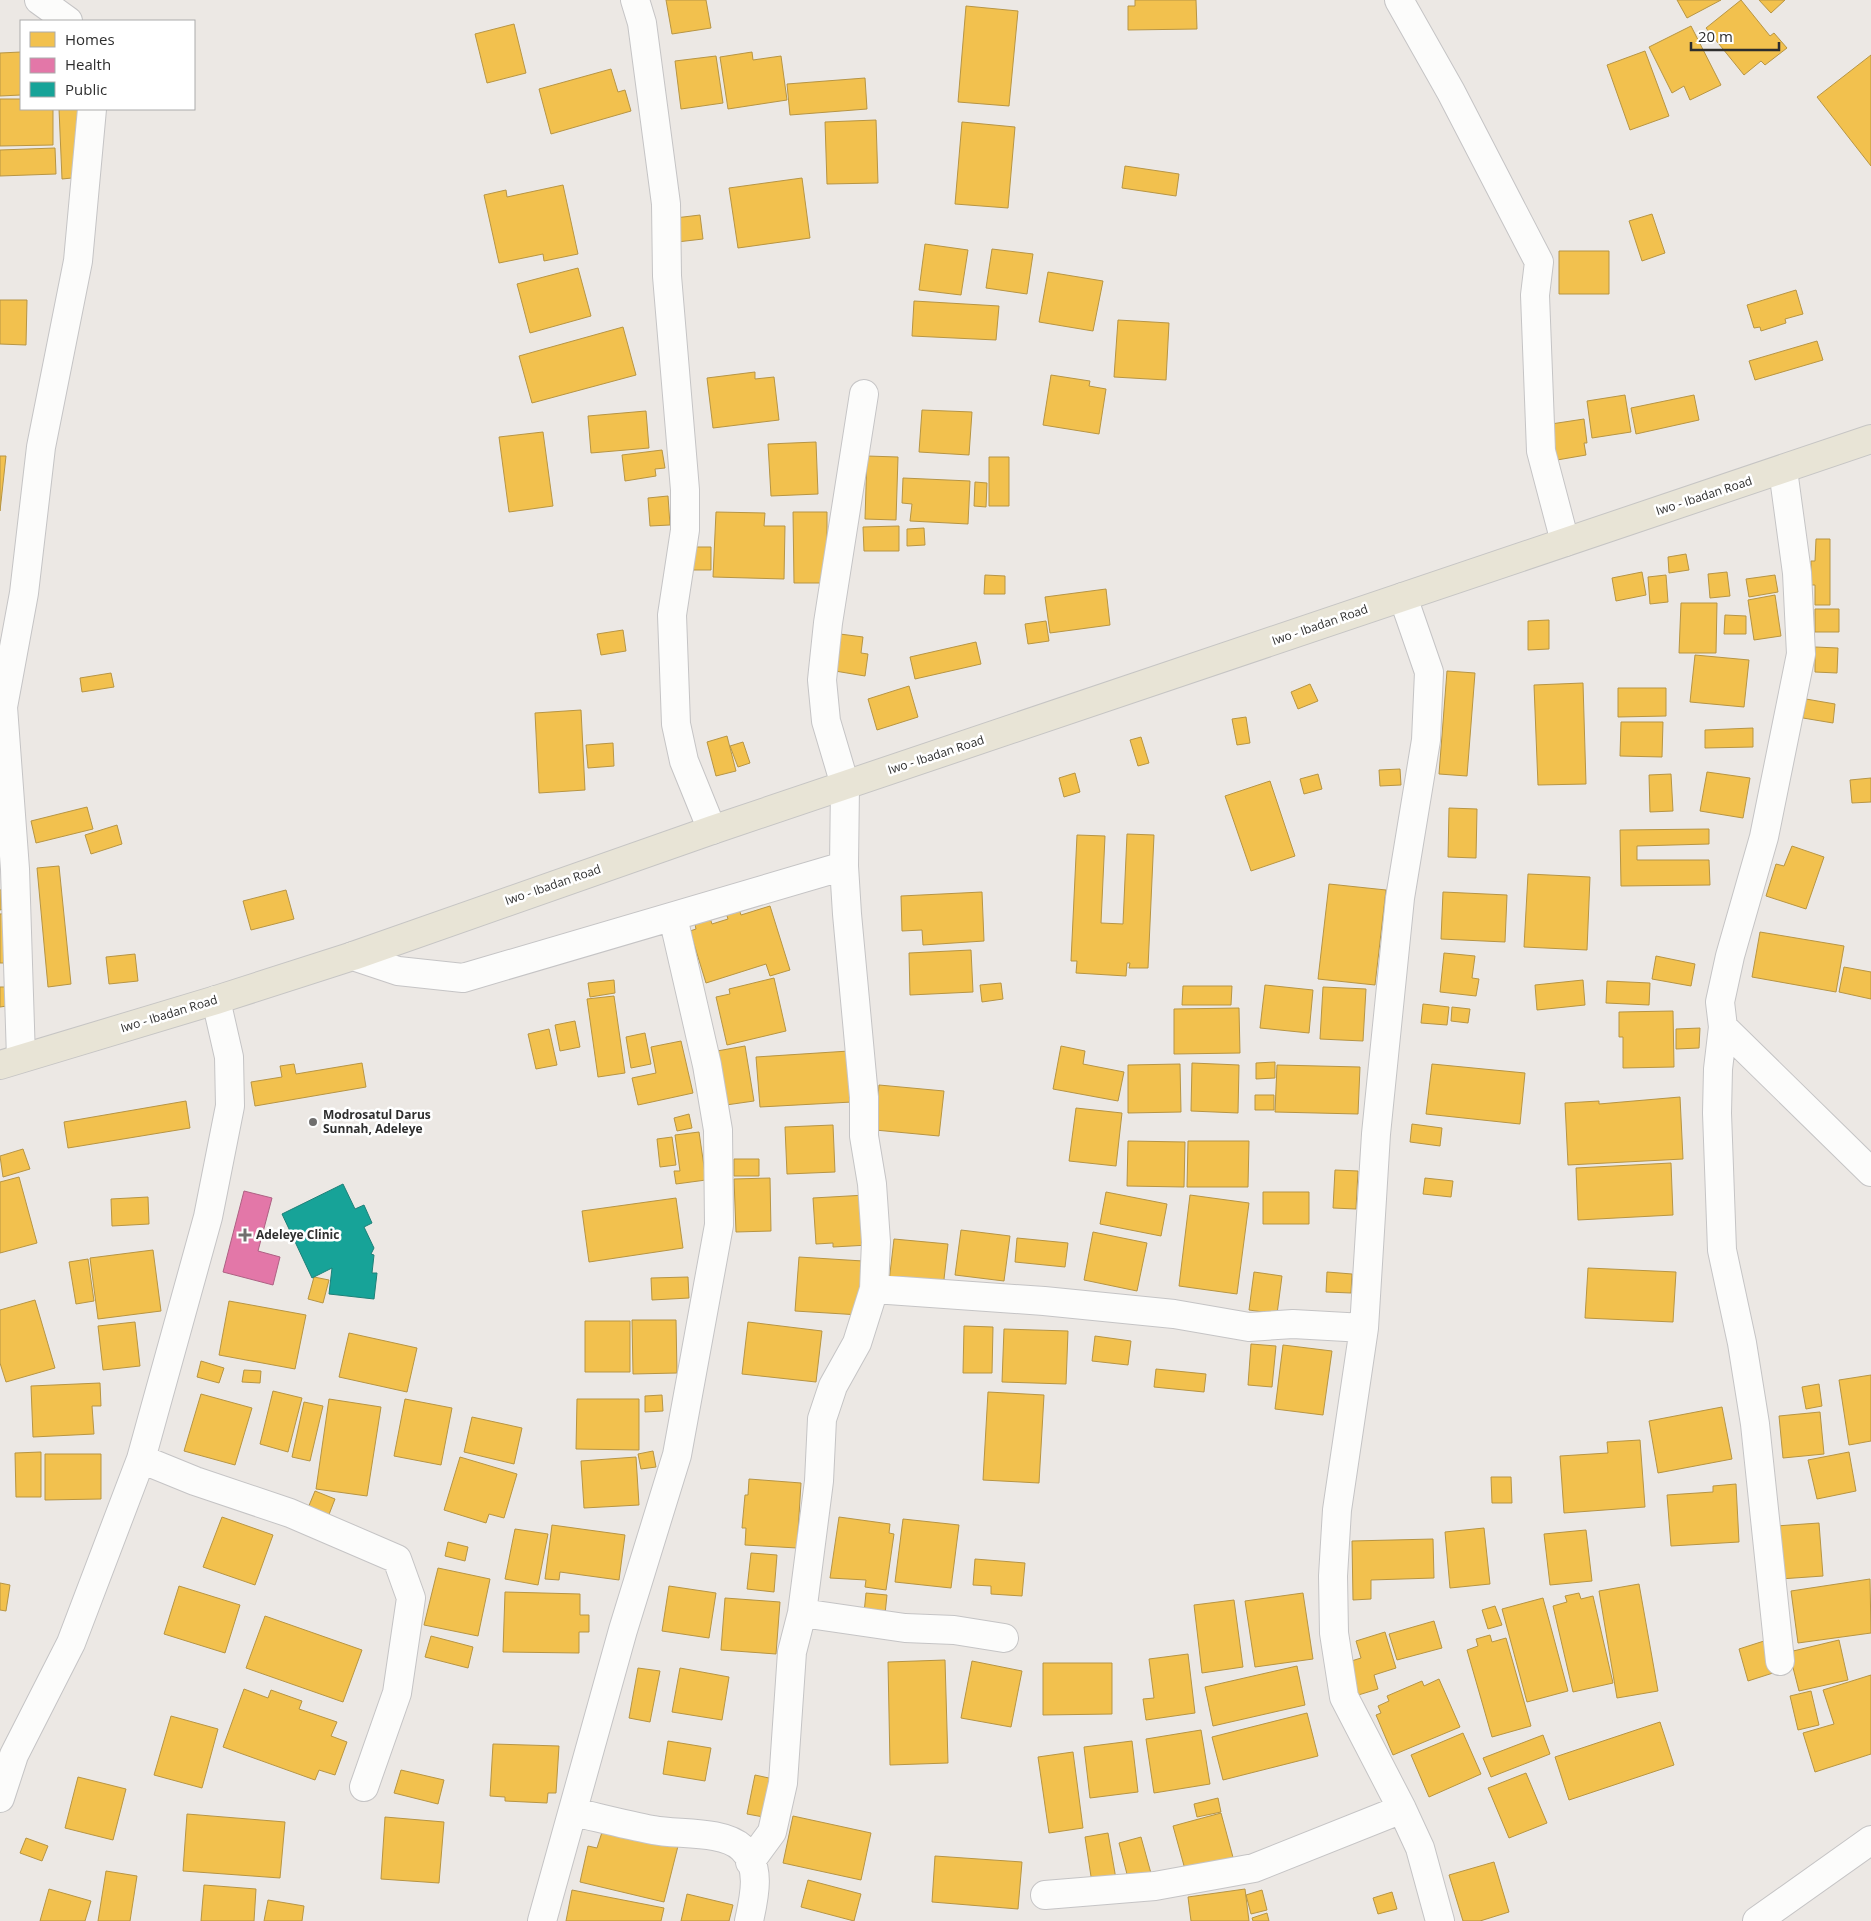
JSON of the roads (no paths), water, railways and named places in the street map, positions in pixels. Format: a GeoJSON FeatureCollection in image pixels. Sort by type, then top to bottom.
{"type":"FeatureCollection","features":[{"type":"Feature","properties":{"kind":"main road","name":"Iwo - Ibadan Road"},"geometry":{"type":"LineString","coordinates":[[10,1062],[216,1000],[353,956],[712,830],[1871,439]]}},
{"type":"Feature","properties":{"kind":"street"},"geometry":{"type":"LineString","coordinates":[[39,0],[67,20]]}},
{"type":"Feature","properties":{"kind":"street"},"geometry":{"type":"LineString","coordinates":[[635,0],[642,23],[666,204],[667,276],[685,490],[685,530],[672,615],[676,724],[684,761],[712,830]]}},
{"type":"Feature","properties":{"kind":"street"},"geometry":{"type":"LineString","coordinates":[[1399,0],[1451,92],[1539,262],[1535,295],[1541,451],[1565,542]]}},
{"type":"Feature","properties":{"kind":"street"},"geometry":{"type":"LineString","coordinates":[[10,1062],[15,869],[3,707],[24,593],[40,446],[78,260],[92,110]]}},
{"type":"Feature","properties":{"kind":"street"},"geometry":{"type":"LineString","coordinates":[[750,1862],[772,1832],[783,1783],[792,1652],[802,1613],[819,1481],[822,1419],[833,1386],[857,1343],[874,1289],[876,1242],[872,1184],[864,1136],[864,1097],[844,866],[845,785],[826,721],[822,680],[828,623],[864,394]]}},
{"type":"Feature","properties":{"kind":"street"},"geometry":{"type":"LineString","coordinates":[[1780,1661],[1754,1424],[1742,1343],[1722,1250],[1717,1113],[1718,1069],[1723,1027],[1720,1002],[1730,956],[1764,837],[1801,654],[1797,573],[1783,470]]}},
{"type":"Feature","properties":{"kind":"street"},"geometry":{"type":"LineString","coordinates":[[1403,597],[1429,672],[1426,740],[1400,898],[1376,1134],[1364,1328],[1337,1510],[1333,1576],[1334,1633],[1344,1697],[1420,1848],[1440,1921]]}},
{"type":"Feature","properties":{"kind":"street"},"geometry":{"type":"LineString","coordinates":[[353,956],[398,971],[463,978],[844,866]]}},
{"type":"Feature","properties":{"kind":"street"},"geometry":{"type":"LineString","coordinates":[[542,1921],[574,1812],[623,1630],[677,1455],[718,1226],[718,1130],[707,1065],[673,917]]}},
{"type":"Feature","properties":{"kind":"street"},"geometry":{"type":"LineString","coordinates":[[0,1798],[14,1755],[71,1643],[141,1459],[208,1217],[230,1106],[229,1057],[216,1000]]}},
{"type":"Feature","properties":{"kind":"street"},"geometry":{"type":"LineString","coordinates":[[1723,1027],[1871,1172]]}},
{"type":"Feature","properties":{"kind":"street"},"geometry":{"type":"LineString","coordinates":[[874,1289],[1174,1314],[1249,1327],[1293,1324],[1364,1328]]}},
{"type":"Feature","properties":{"kind":"street"},"geometry":{"type":"LineString","coordinates":[[141,1459],[195,1481],[290,1513],[397,1559],[411,1598],[397,1693],[364,1787]]}},
{"type":"Feature","properties":{"kind":"street"},"geometry":{"type":"LineString","coordinates":[[802,1613],[905,1628],[954,1630],[1004,1638]]}},
{"type":"Feature","properties":{"kind":"street"},"geometry":{"type":"LineString","coordinates":[[1045,1895],[1155,1886],[1254,1868],[1402,1809]]}},
{"type":"Feature","properties":{"kind":"street"},"geometry":{"type":"LineString","coordinates":[[574,1812],[654,1830],[716,1836],[742,1848],[750,1862],[756,1881],[749,1921]]}},
{"type":"Feature","properties":{"kind":"street"},"geometry":{"type":"LineString","coordinates":[[1757,1921],[1871,1840]]}},
{"type":"Feature","properties":{"kind":"place","name":"Modrosatul Darus Sunnah, Adeleye"},"geometry":{"type":"Point","coordinates":[313,1122]}},
{"type":"Feature","properties":{"kind":"place","name":"Adeleye Clinic"},"geometry":{"type":"Point","coordinates":[245,1235]}}]}
